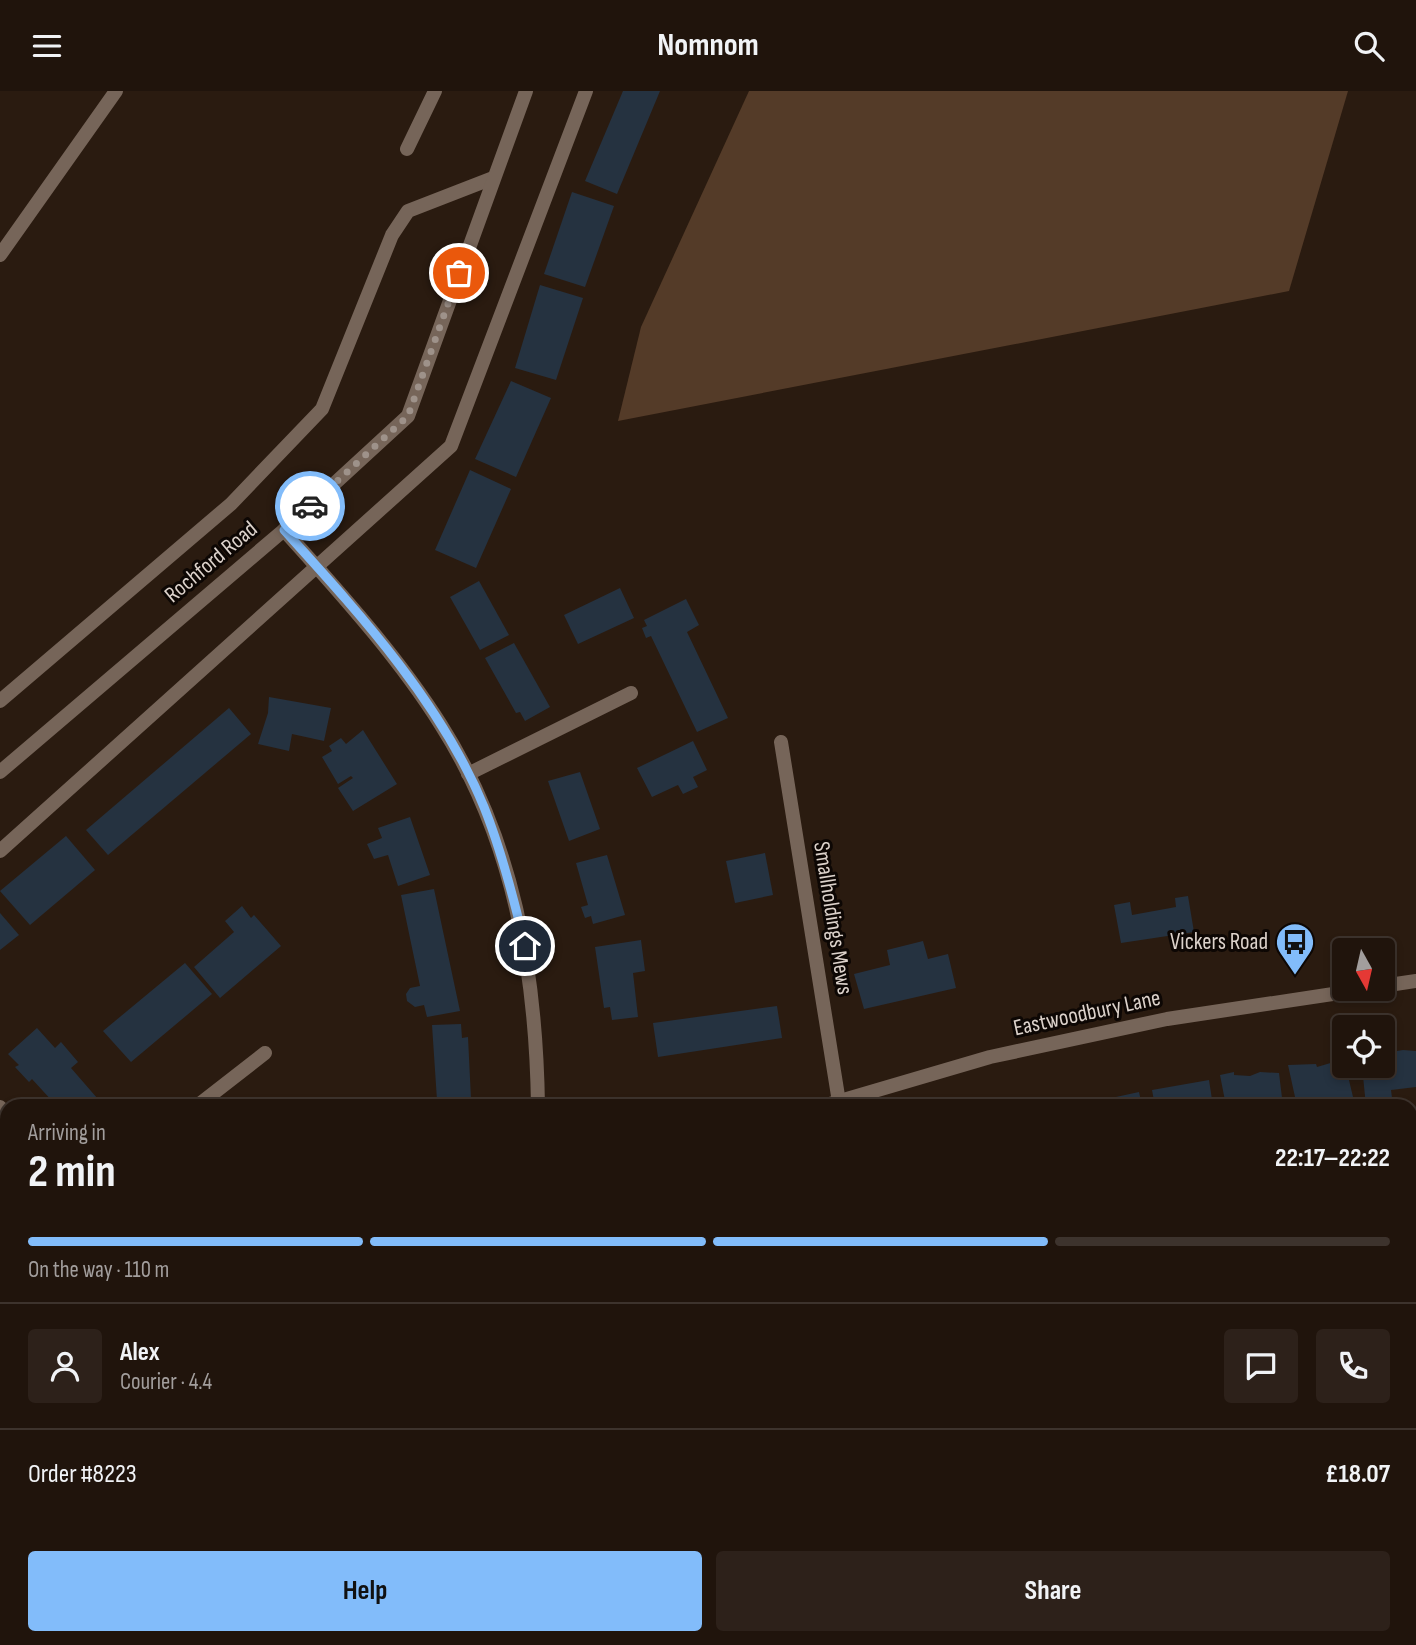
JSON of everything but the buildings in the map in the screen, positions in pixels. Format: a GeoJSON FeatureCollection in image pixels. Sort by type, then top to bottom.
{"type":"FeatureCollection","features":[{"type":"Feature","properties":{"kind":"street"},"geometry":{"type":"LineString","coordinates":[[0,255],[116,91]]}},
{"type":"Feature","properties":{"kind":"street"},"geometry":{"type":"LineString","coordinates":[[407,149],[435,91]]}},
{"type":"Feature","properties":{"kind":"street","name":"Rochford Road"},"geometry":{"type":"LineString","coordinates":[[0,772],[284,530],[408,416],[526,91]]}},
{"type":"Feature","properties":{"kind":"street"},"geometry":{"type":"LineString","coordinates":[[0,851],[315,565],[451,446],[586,91]]}},
{"type":"Feature","properties":{"kind":"street"},"geometry":{"type":"LineString","coordinates":[[0,701],[230,504],[322,409],[392,235],[408,211],[493,178]]}},
{"type":"Feature","properties":{"kind":"street"},"geometry":{"type":"LineString","coordinates":[[284,530],[410,681],[441,725],[468,774],[500,851],[525,946],[532,988],[538,1099]]}},
{"type":"Feature","properties":{"kind":"street"},"geometry":{"type":"LineString","coordinates":[[468,774],[631,693]]}},
{"type":"Feature","properties":{"kind":"street","name":"Smallholdings Mews"},"geometry":{"type":"LineString","coordinates":[[781,742],[839,1099]]}},
{"type":"Feature","properties":{"kind":"street"},"geometry":{"type":"LineString","coordinates":[[1395,984],[1416,981]]}},
{"type":"Feature","properties":{"kind":"street","name":"Eastwoodbury Lane"},"geometry":{"type":"LineString","coordinates":[[849,1099],[990,1057],[1167,1019],[1332,994]]}},
{"type":"Feature","properties":{"kind":"street"},"geometry":{"type":"LineString","coordinates":[[206,1099],[265,1053]]}},
{"type":"Feature","properties":{"kind":"shaded area"},"geometry":{"type":"Polygon","coordinates":[[[749,91],[1348,91],[1289,291],[618,421],[641,327],[749,91]]]}},
{"type":"Feature","properties":{"kind":"way so far"},"geometry":{"type":"LineString","coordinates":[[310,506],[408,416],[459,273]]}},
{"type":"Feature","properties":{"kind":"place","name":"Vickers Road"},"geometry":{"type":"Point","coordinates":[1295,976]}},
{"type":"Feature","properties":{"kind":"route"},"geometry":{"type":"LineString","coordinates":[[310,506],[284,530],[373,633],[441,725],[484,807],[500,851],[525,946]]}}]}
